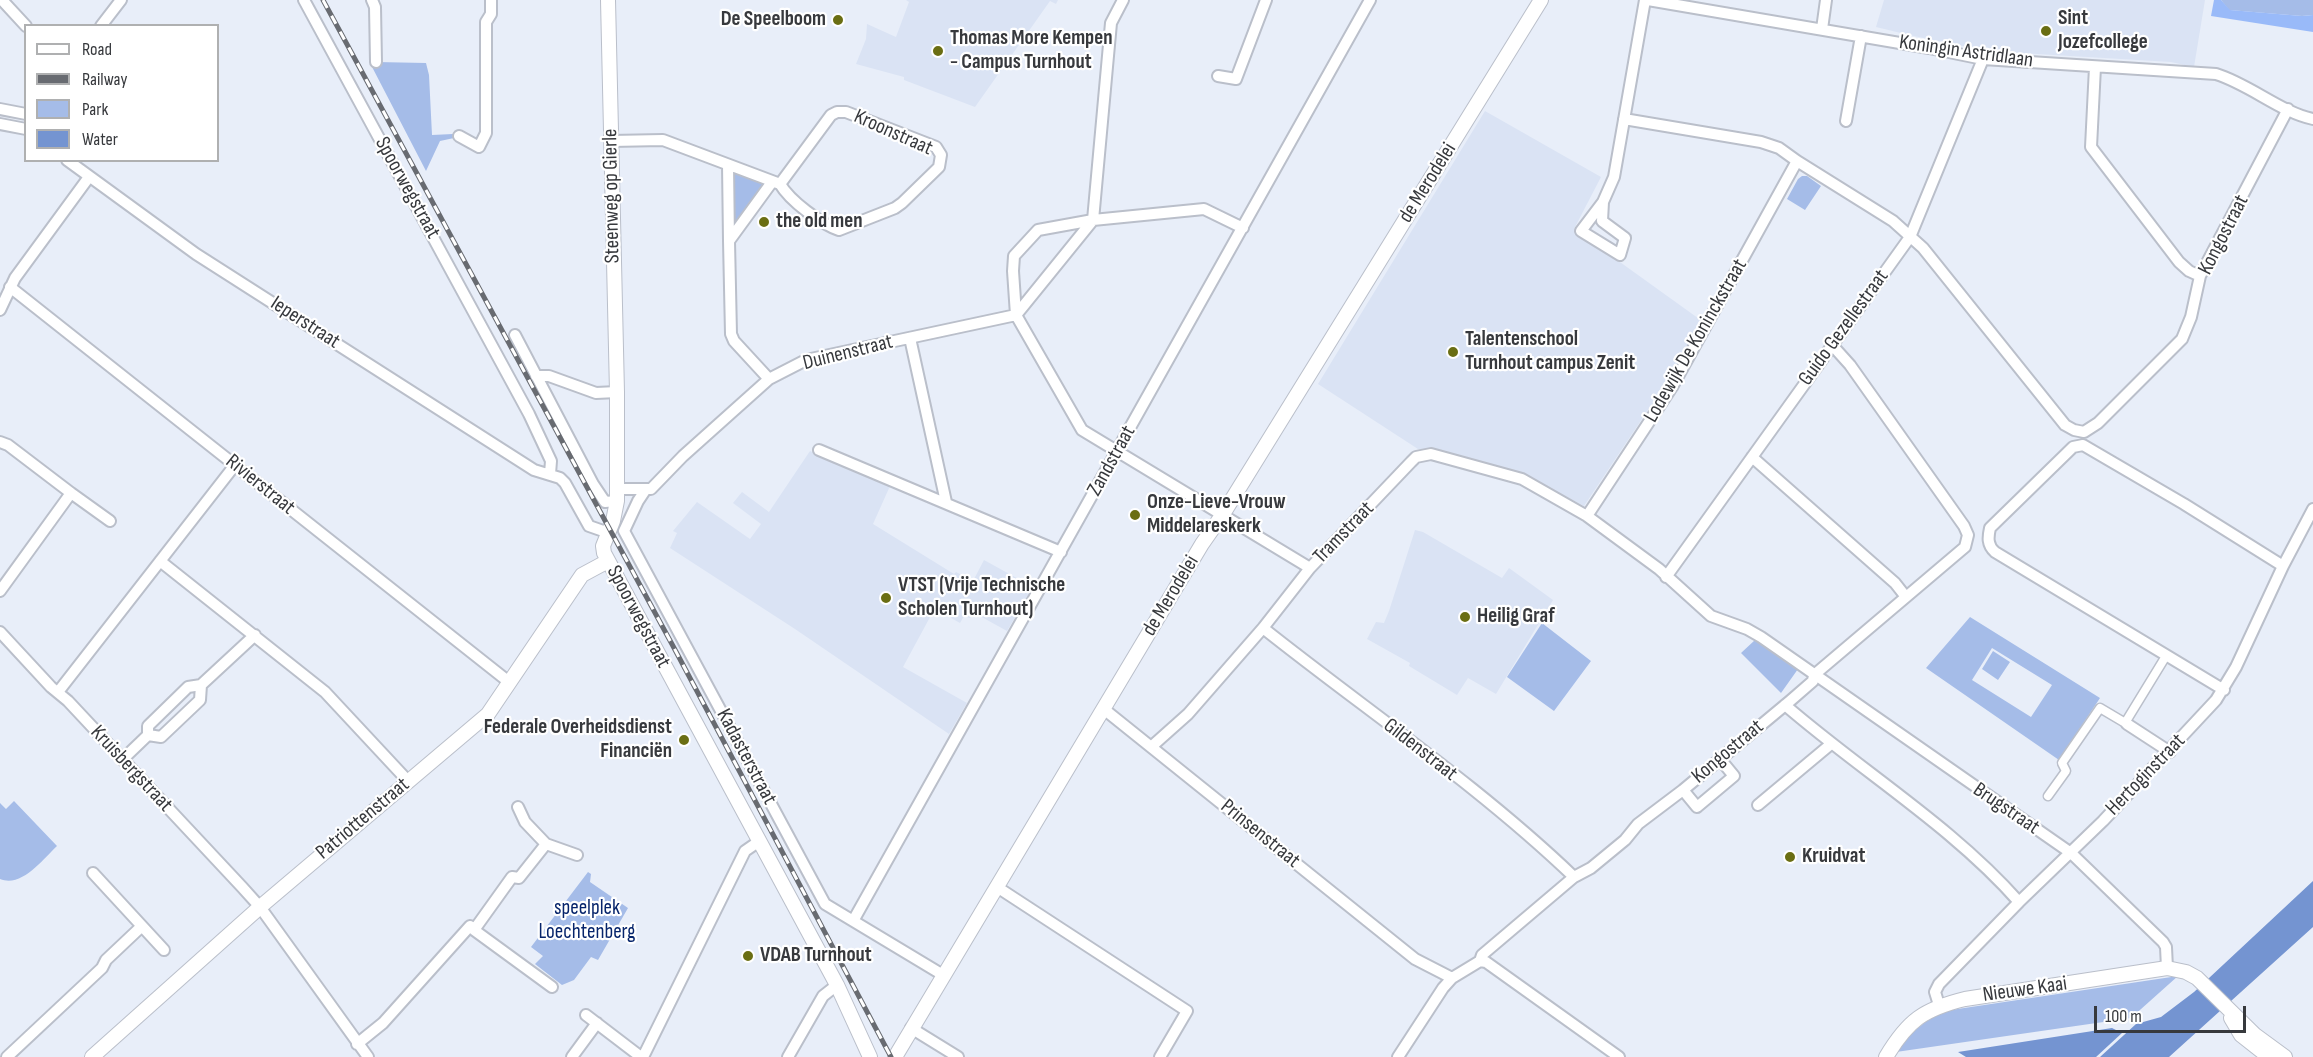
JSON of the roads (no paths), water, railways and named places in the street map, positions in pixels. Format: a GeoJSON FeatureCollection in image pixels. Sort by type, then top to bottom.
{"type":"FeatureCollection","features":[{"type":"Feature","properties":{"kind":"street"},"geometry":{"type":"LineString","coordinates":[[2,0],[24,24]]}},
{"type":"Feature","properties":{"kind":"street"},"geometry":{"type":"LineString","coordinates":[[103,24],[121,0]]}},
{"type":"Feature","properties":{"kind":"street","name":"Spoorwegstraat"},"geometry":{"type":"LineString","coordinates":[[304,0],[529,414],[551,461],[550,474]]}},
{"type":"Feature","properties":{"kind":"street"},"geometry":{"type":"LineString","coordinates":[[372,0],[375,7],[376,62]]}},
{"type":"Feature","properties":{"kind":"street"},"geometry":{"type":"LineString","coordinates":[[459,136],[479,147],[486,133],[486,22],[491,14],[491,0]]}},
{"type":"Feature","properties":{"kind":"street","name":"Steenweg op Gierle"},"geometry":{"type":"LineString","coordinates":[[608,0],[617,392],[617,495],[609,533]]}},
{"type":"Feature","properties":{"kind":"street"},"geometry":{"type":"LineString","coordinates":[[1016,315],[1093,220],[1111,23],[1123,0]]}},
{"type":"Feature","properties":{"kind":"street"},"geometry":{"type":"LineString","coordinates":[[1218,76],[1236,78],[1266,0]]}},
{"type":"Feature","properties":{"kind":"street","name":"Zandstraat"},"geometry":{"type":"LineString","coordinates":[[853,921],[1370,0]]}},
{"type":"Feature","properties":{"kind":"street","name":"de Merodelei"},"geometry":{"type":"LineString","coordinates":[[895,1057],[942,975],[1105,710],[1118,682],[1202,544],[1224,514],[1541,0]]}},
{"type":"Feature","properties":{"kind":"street"},"geometry":{"type":"LineString","coordinates":[[1603,202],[1602,221],[1625,238],[1620,255],[1581,231],[1603,202],[1614,177],[1646,0]]}},
{"type":"Feature","properties":{"kind":"street","name":"Koningin Astridlaan"},"geometry":{"type":"LineString","coordinates":[[1646,0],[1983,59],[2216,74],[2232,79],[2288,109],[2313,119]]}},
{"type":"Feature","properties":{"kind":"street"},"geometry":{"type":"LineString","coordinates":[[1822,30],[1826,0]]}},
{"type":"Feature","properties":{"kind":"street"},"geometry":{"type":"LineString","coordinates":[[1846,121],[1861,36]]}},
{"type":"Feature","properties":{"kind":"street","name":"Guido Gezellestraat"},"geometry":{"type":"LineString","coordinates":[[1666,577],[1910,237],[1983,59]]}},
{"type":"Feature","properties":{"kind":"street"},"geometry":{"type":"LineString","coordinates":[[2095,67],[2091,147],[2179,262],[2189,271],[2200,276]]}},
{"type":"Feature","properties":{"kind":"street"},"geometry":{"type":"LineString","coordinates":[[0,109],[24,114]]}},
{"type":"Feature","properties":{"kind":"street","name":"Kongostraat"},"geometry":{"type":"LineString","coordinates":[[1910,237],[1923,248],[2065,425],[2084,432],[2098,423],[2182,339],[2192,317],[2200,276],[2288,109]]}},
{"type":"Feature","properties":{"kind":"street","name":"Kroonstraat"},"geometry":{"type":"LineString","coordinates":[[837,112],[846,112],[936,147],[941,155],[939,167],[902,203],[895,208],[839,230],[829,226],[776,183],[831,115],[837,112]]}},
{"type":"Feature","properties":{"kind":"street"},"geometry":{"type":"LineString","coordinates":[[1624,120],[1761,142],[1779,148],[1893,221],[1910,237]]}},
{"type":"Feature","properties":{"kind":"street"},"geometry":{"type":"LineString","coordinates":[[0,124],[24,129]]}},
{"type":"Feature","properties":{"kind":"street"},"geometry":{"type":"LineString","coordinates":[[610,141],[663,140],[776,183],[729,241]]}},
{"type":"Feature","properties":{"kind":"street","name":"Lodewijk De Koninckstraat"},"geometry":{"type":"LineString","coordinates":[[1587,516],[1672,387],[1797,161]]}},
{"type":"Feature","properties":{"kind":"street","name":"Ieperstraat"},"geometry":{"type":"LineString","coordinates":[[70,162],[212,264],[534,470],[550,474]]}},
{"type":"Feature","properties":{"kind":"street"},"geometry":{"type":"LineString","coordinates":[[728,165],[731,334],[734,341],[769,379]]}},
{"type":"Feature","properties":{"kind":"street"},"geometry":{"type":"LineString","coordinates":[[0,310],[10,287],[89,177]]}},
{"type":"Feature","properties":{"kind":"street"},"geometry":{"type":"LineString","coordinates":[[1243,228],[1204,209],[1093,220],[1038,230],[1014,256],[1016,315],[1082,430],[1310,568]]}},
{"type":"Feature","properties":{"kind":"street","name":"Rivierstraat"},"geometry":{"type":"LineString","coordinates":[[10,287],[509,682]]}},
{"type":"Feature","properties":{"kind":"street","name":"Duinenstraat"},"geometry":{"type":"LineString","coordinates":[[646,489],[651,489],[683,456],[769,379],[806,360],[1016,315]]}},
{"type":"Feature","properties":{"kind":"street"},"geometry":{"type":"LineString","coordinates":[[515,335],[593,484],[605,502],[617,495],[646,489]]}},
{"type":"Feature","properties":{"kind":"street"},"geometry":{"type":"LineString","coordinates":[[910,338],[946,502]]}},
{"type":"Feature","properties":{"kind":"street","name":"Kongostraat"},"geometry":{"type":"LineString","coordinates":[[1452,978],[1480,961],[1482,955],[1574,877],[1591,868],[1625,840],[1638,824],[1683,790],[1785,705],[1813,681],[1814,675],[1965,547],[1968,535],[1964,526],[1850,365],[1832,345]]}},
{"type":"Feature","properties":{"kind":"street"},"geometry":{"type":"LineString","coordinates":[[536,376],[549,376],[596,393],[617,392]]}},
{"type":"Feature","properties":{"kind":"street"},"geometry":{"type":"LineString","coordinates":[[0,442],[8,445],[110,521]]}},
{"type":"Feature","properties":{"kind":"street"},"geometry":{"type":"LineString","coordinates":[[2224,690],[1995,552],[1990,548],[1988,538],[1990,528],[2073,447],[2083,445],[2184,504],[2283,566]]}},
{"type":"Feature","properties":{"kind":"street"},"geometry":{"type":"LineString","coordinates":[[819,450],[1061,552]]}},
{"type":"Feature","properties":{"kind":"street","name":"Tramstraat"},"geometry":{"type":"LineString","coordinates":[[1151,747],[1188,714],[1263,628],[1310,568],[1411,462],[1423,455],[1431,454],[1522,479],[1587,516]]}},
{"type":"Feature","properties":{"kind":"street"},"geometry":{"type":"LineString","coordinates":[[1752,457],[1894,583],[1906,597]]}},
{"type":"Feature","properties":{"kind":"street"},"geometry":{"type":"LineString","coordinates":[[58,692],[235,465]]}},
{"type":"Feature","properties":{"kind":"street"},"geometry":{"type":"LineString","coordinates":[[550,474],[565,483],[589,526],[609,533]]}},
{"type":"Feature","properties":{"kind":"street","name":"Kadasterstraat"},"geometry":{"type":"LineString","coordinates":[[646,489],[624,531],[825,904],[942,975]]}},
{"type":"Feature","properties":{"kind":"street"},"geometry":{"type":"LineString","coordinates":[[0,591],[71,493]]}},
{"type":"Feature","properties":{"kind":"street","name":"Hertoginstraat"},"geometry":{"type":"LineString","coordinates":[[1939,1005],[1935,992],[1939,984],[2169,752],[2224,690],[2313,509]]}},
{"type":"Feature","properties":{"kind":"street","name":"Brugstraat"},"geometry":{"type":"LineString","coordinates":[[1587,516],[1659,569],[1711,616],[1748,629],[2071,853],[2163,942],[2166,947],[2167,968]]}},
{"type":"Feature","properties":{"kind":"street","name":"Spoorwegstraat"},"geometry":{"type":"LineString","coordinates":[[609,533],[603,546],[608,561],[837,985],[870,1057]]}},
{"type":"Feature","properties":{"kind":"street"},"geometry":{"type":"LineString","coordinates":[[160,561],[325,692],[408,782]]}},
{"type":"Feature","properties":{"kind":"street","name":"Patriottenstraat"},"geometry":{"type":"LineString","coordinates":[[92,1057],[260,907],[488,714],[582,575],[608,561]]}},
{"type":"Feature","properties":{"kind":"street","name":"Gildenstraat"},"geometry":{"type":"LineString","coordinates":[[1263,628],[1486,801],[1574,877]]}},
{"type":"Feature","properties":{"kind":"street","name":"Kruisbergstraat"},"geometry":{"type":"LineString","coordinates":[[0,633],[68,701],[260,907],[368,1057]]}},
{"type":"Feature","properties":{"kind":"street"},"geometry":{"type":"LineString","coordinates":[[122,760],[148,735],[148,726],[188,687],[201,685],[255,635]]}},
{"type":"Feature","properties":{"kind":"street"},"geometry":{"type":"LineString","coordinates":[[2126,724],[2166,656]]}},
{"type":"Feature","properties":{"kind":"street"},"geometry":{"type":"LineString","coordinates":[[148,735],[161,737],[200,700],[201,685]]}},
{"type":"Feature","properties":{"kind":"street"},"geometry":{"type":"LineString","coordinates":[[1785,705],[1929,820],[2019,902]]}},
{"type":"Feature","properties":{"kind":"street"},"geometry":{"type":"LineString","coordinates":[[2048,796],[2066,771],[2062,763],[2100,708],[2169,752]]}},
{"type":"Feature","properties":{"kind":"street","name":"Prinsenstraat"},"geometry":{"type":"LineString","coordinates":[[1105,710],[1416,959],[1452,978]]}},
{"type":"Feature","properties":{"kind":"street"},"geometry":{"type":"LineString","coordinates":[[1758,805],[1832,744]]}},
{"type":"Feature","properties":{"kind":"street"},"geometry":{"type":"LineString","coordinates":[[1683,790],[1697,807],[1734,776],[1720,759]]}},
{"type":"Feature","properties":{"kind":"street"},"geometry":{"type":"LineString","coordinates":[[518,807],[525,822],[546,844],[577,855]]}},
{"type":"Feature","properties":{"kind":"street"},"geometry":{"type":"LineString","coordinates":[[586,1015],[646,1056],[745,851],[758,842]]}},
{"type":"Feature","properties":{"kind":"street"},"geometry":{"type":"LineString","coordinates":[[474,930],[512,876],[519,878],[546,844]]}},
{"type":"Feature","properties":{"kind":"street"},"geometry":{"type":"LineString","coordinates":[[93,873],[164,950]]}},
{"type":"Feature","properties":{"kind":"street"},"geometry":{"type":"LineString","coordinates":[[997,887],[1187,1011],[1160,1057]]}},
{"type":"Feature","properties":{"kind":"street"},"geometry":{"type":"LineString","coordinates":[[7,1057],[102,968],[106,960],[142,926]]}},
{"type":"Feature","properties":{"kind":"street"},"geometry":{"type":"LineString","coordinates":[[357,1044],[383,1023],[470,926],[552,987]]}},
{"type":"Feature","properties":{"kind":"street"},"geometry":{"type":"LineString","coordinates":[[1480,961],[1486,962],[1618,1057]]}},
{"type":"Feature","properties":{"kind":"street","name":"Nieuwe Kaai"},"geometry":{"type":"LineString","coordinates":[[1886,1057],[1908,1025],[1939,1005],[2167,968],[2186,972],[2202,982],[2227,1009]]}},
{"type":"Feature","properties":{"kind":"street"},"geometry":{"type":"LineString","coordinates":[[1398,1057],[1452,978]]}},
{"type":"Feature","properties":{"kind":"street"},"geometry":{"type":"LineString","coordinates":[[788,1057],[823,996],[837,985]]}},
{"type":"Feature","properties":{"kind":"street"},"geometry":{"type":"LineString","coordinates":[[2227,1009],[2241,1035],[2269,1057]]}},
{"type":"Feature","properties":{"kind":"street"},"geometry":{"type":"LineString","coordinates":[[2227,1009],[2255,1035],[2284,1057]]}},
{"type":"Feature","properties":{"kind":"street"},"geometry":{"type":"LineString","coordinates":[[572,1057],[597,1023]]}},
{"type":"Feature","properties":{"kind":"street","name":"Spoorwegstraat"},"geometry":{"type":"LineString","coordinates":[[858,1028],[862,1057]]}},
{"type":"Feature","properties":{"kind":"street"},"geometry":{"type":"LineString","coordinates":[[911,1028],[958,1057]]}},
{"type":"Feature","properties":{"kind":"street","name":"de Merodelei"},"geometry":{"type":"LineString","coordinates":[[884,1057],[892,1048],[903,1042]]}},
{"type":"Feature","properties":{"kind":"water"},"geometry":{"type":"Polygon","coordinates":[[[2313,881],[2313,927],[2169,1057],[2100,1057],[2136,1024],[2161,1017],[2194,992],[2313,881]]]}},
{"type":"Feature","properties":{"kind":"water"},"geometry":{"type":"Polygon","coordinates":[[[2112,1028],[2122,1033],[2096,1057],[1966,1057],[1958,1052],[2112,1028]]]}},
{"type":"Feature","properties":{"kind":"railway"},"geometry":{"type":"LineString","coordinates":[[323,0],[673,646],[891,1057]]}},
{"type":"Feature","properties":{"kind":"place","name":"De Speelboom"},"geometry":{"type":"Point","coordinates":[838,20]}},
{"type":"Feature","properties":{"kind":"place","name":"Sint Jozefcollege"},"geometry":{"type":"Point","coordinates":[2046,31]}},
{"type":"Feature","properties":{"kind":"place","name":"Thomas More Kempen - Campus Turnhout"},"geometry":{"type":"Point","coordinates":[938,51]}},
{"type":"Feature","properties":{"kind":"place","name":"the old men"},"geometry":{"type":"Point","coordinates":[764,222]}},
{"type":"Feature","properties":{"kind":"place","name":"Talentenschool Turnhout campus Zenit"},"geometry":{"type":"Point","coordinates":[1453,352]}},
{"type":"Feature","properties":{"kind":"place","name":"Onze-Lieve-Vrouw Middelareskerk"},"geometry":{"type":"Point","coordinates":[1135,515]}},
{"type":"Feature","properties":{"kind":"place","name":"VTST (Vrije Technische Scholen Turnhout)"},"geometry":{"type":"Point","coordinates":[886,598]}},
{"type":"Feature","properties":{"kind":"place","name":"Heilig Graf"},"geometry":{"type":"Point","coordinates":[1465,617]}},
{"type":"Feature","properties":{"kind":"place","name":"Federale Overheidsdienst Financiën"},"geometry":{"type":"Point","coordinates":[684,740]}},
{"type":"Feature","properties":{"kind":"place","name":"Kruidvat"},"geometry":{"type":"Point","coordinates":[1790,857]}},
{"type":"Feature","properties":{"kind":"place","name":"VDAB Turnhout"},"geometry":{"type":"Point","coordinates":[748,956]}},
{"type":"Feature","properties":{"kind":"park label","name":"speelplek Loechtenberg"},"geometry":{"type":"Point","coordinates":[587,921]}}]}
